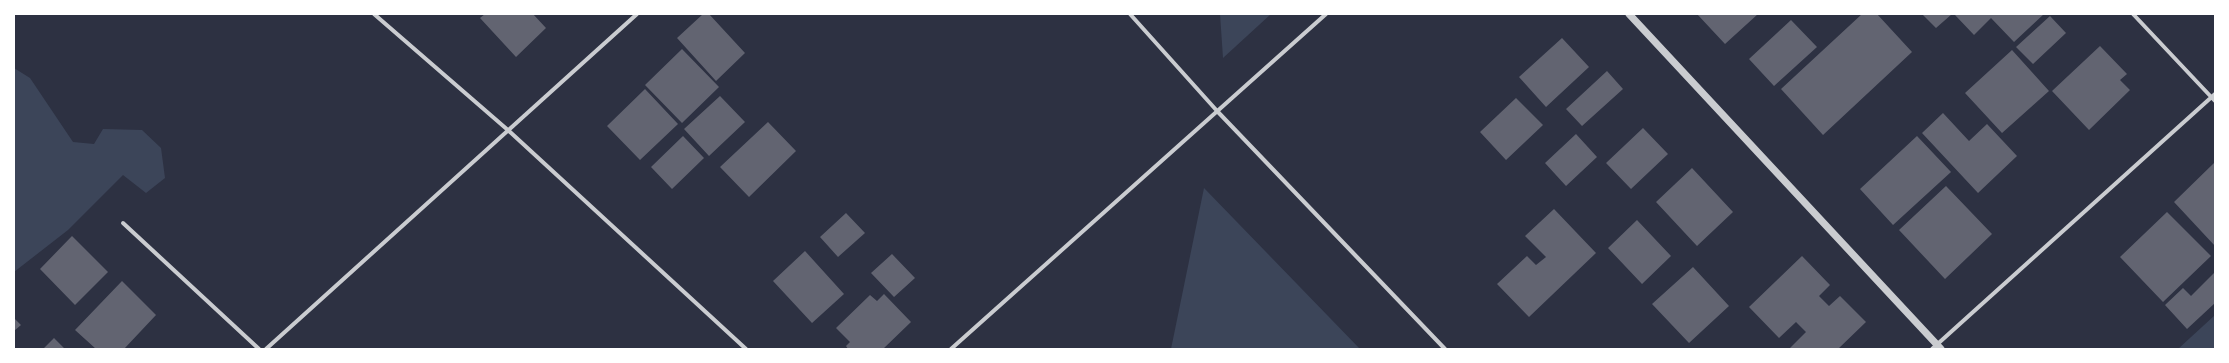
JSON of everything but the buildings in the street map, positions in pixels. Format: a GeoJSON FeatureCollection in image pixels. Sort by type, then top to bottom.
{"type":"FeatureCollection","features":[{"type":"Feature","properties":{"kind":"street"},"geometry":{"type":"LineString","coordinates":[[374,14],[509,131],[746,349]]}},
{"type":"Feature","properties":{"kind":"street"},"geometry":{"type":"LineString","coordinates":[[266,349],[637,14]]}},
{"type":"Feature","properties":{"kind":"street"},"geometry":{"type":"LineString","coordinates":[[1130,14],[1218,112],[1445,349]]}},
{"type":"Feature","properties":{"kind":"street"},"geometry":{"type":"LineString","coordinates":[[951,349],[1326,14]]}},
{"type":"Feature","properties":{"kind":"street"},"geometry":{"type":"LineString","coordinates":[[1629,14],[1937,348],[2214,97],[2133,14]]}},
{"type":"Feature","properties":{"kind":"street"},"geometry":{"type":"LineString","coordinates":[[123,223],[259,349]]}},
{"type":"Feature","properties":{"kind":"shaded area"},"geometry":{"type":"Polygon","coordinates":[[[1220,14],[1271,14],[1223,58],[1220,14]]]}},
{"type":"Feature","properties":{"kind":"shaded area"},"geometry":{"type":"Polygon","coordinates":[[[14,68],[30,78],[73,142],[94,144],[103,129],[142,130],[161,148],[165,178],[146,193],[123,175],[68,230],[14,272],[14,68]]]}},
{"type":"Feature","properties":{"kind":"shaded area"},"geometry":{"type":"Polygon","coordinates":[[[1204,188],[1360,349],[1171,349],[1204,188]]]}},
{"type":"Feature","properties":{"kind":"shaded area"},"geometry":{"type":"Polygon","coordinates":[[[2215,315],[2215,349],[2178,349],[2215,315]]]}}]}
